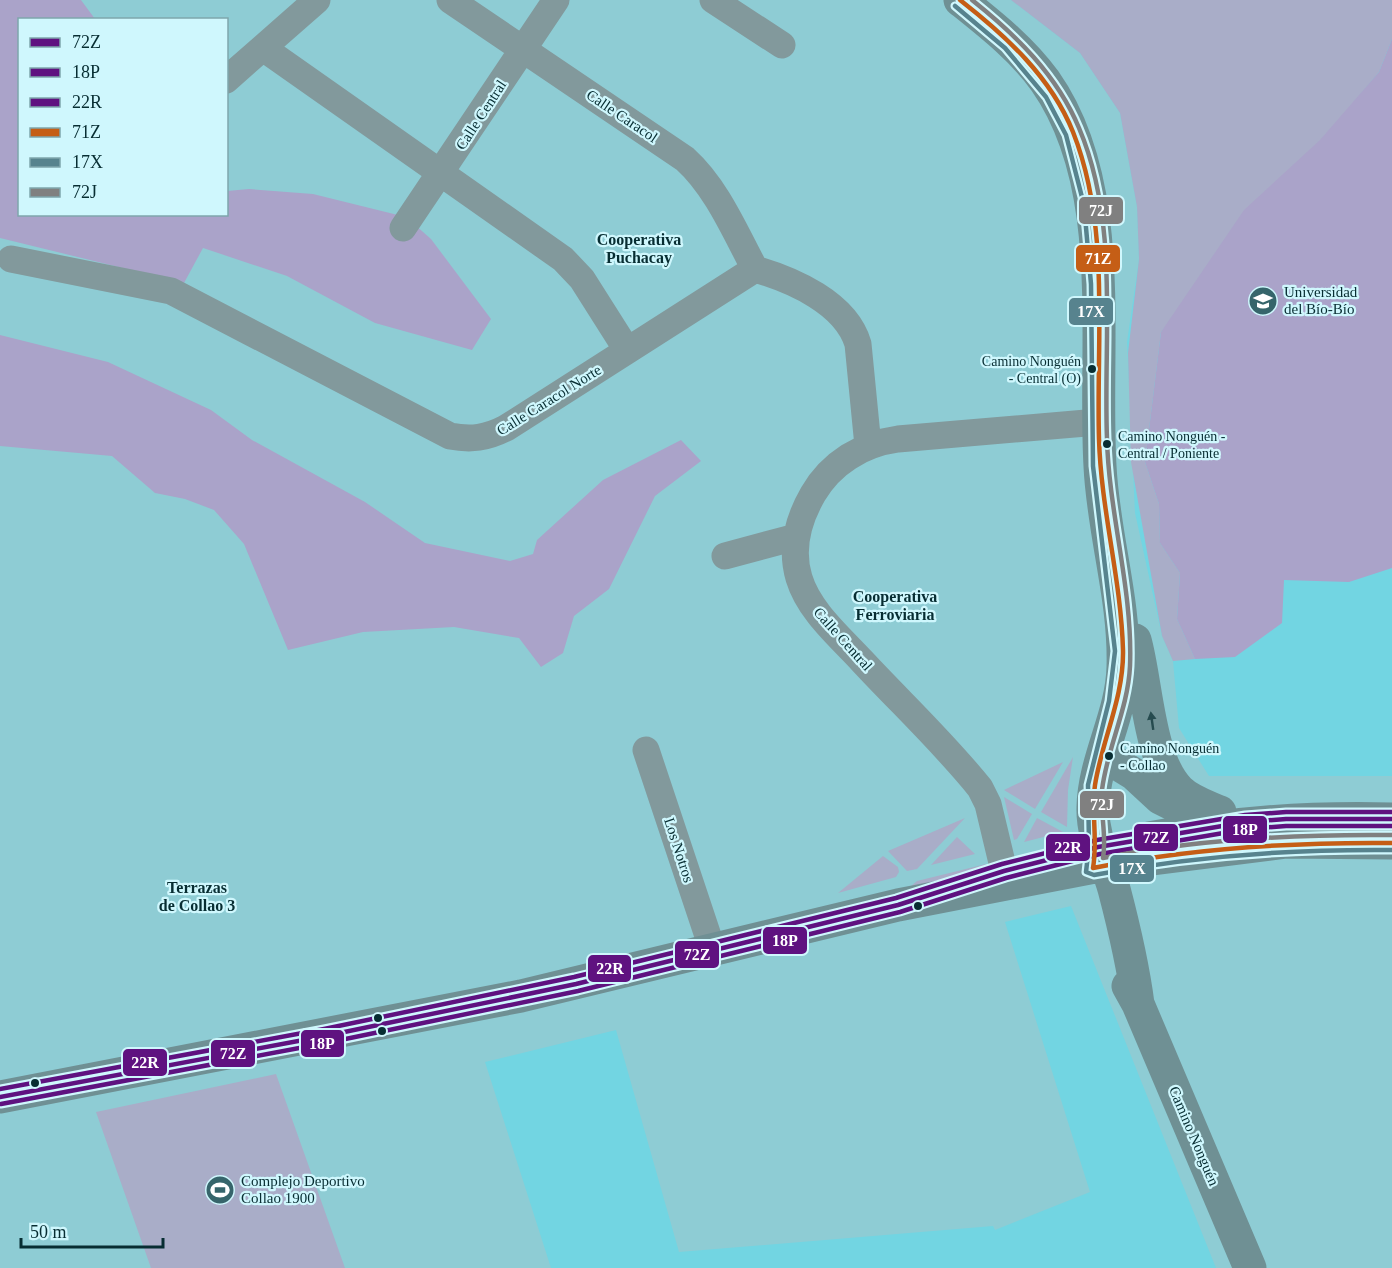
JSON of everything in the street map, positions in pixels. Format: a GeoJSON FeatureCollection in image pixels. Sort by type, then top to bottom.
{"type":"FeatureCollection","features":[{"type":"Feature","properties":{"kind":"main road","name":"Camino Nonguén"},"geometry":{"type":"LineString","coordinates":[[960,0],[1018,50],[1044,80],[1065,114],[1082,158],[1093,213],[1096,244],[1101,493],[1117,593],[1122,649],[1122,682],[1103,755],[1093,808],[1099,860],[1094,893],[1123,976],[1138,1004],[1250,1268]]}},
{"type":"Feature","properties":{"kind":"main road"},"geometry":{"type":"LineString","coordinates":[[1117,593],[1136,645],[1154,737],[1165,769],[1179,790],[1220,812]]}},
{"type":"Feature","properties":{"kind":"main road"},"geometry":{"type":"LineString","coordinates":[[1103,755],[1134,774],[1173,807],[1198,813],[1263,813],[1286,819]]}},
{"type":"Feature","properties":{"kind":"main road"},"geometry":{"type":"LineString","coordinates":[[0,1097],[521,996],[898,905],[1099,860],[1217,826],[1286,819],[1392,819]]}},
{"type":"Feature","properties":{"kind":"main road"},"geometry":{"type":"LineString","coordinates":[[898,905],[1004,871],[1287,842],[1392,843]]}},
{"type":"Feature","properties":{"kind":"street"},"geometry":{"type":"LineString","coordinates":[[228,78],[317,0]]}},
{"type":"Feature","properties":{"kind":"street","name":"Calle Caracol"},"geometry":{"type":"LineString","coordinates":[[450,0],[696,168],[716,198],[755,268]]}},
{"type":"Feature","properties":{"kind":"street","name":"Calle Central"},"geometry":{"type":"LineString","coordinates":[[404,228],[556,0]]}},
{"type":"Feature","properties":{"kind":"street"},"geometry":{"type":"LineString","coordinates":[[712,0],[782,45]]}},
{"type":"Feature","properties":{"kind":"street"},"geometry":{"type":"LineString","coordinates":[[263,48],[568,264],[582,279],[627,351]]}},
{"type":"Feature","properties":{"kind":"street","name":"Calle Caracol Norte"},"geometry":{"type":"LineString","coordinates":[[11,259],[171,291],[418,420],[450,436],[463,439],[496,434],[755,268]]}},
{"type":"Feature","properties":{"kind":"street"},"geometry":{"type":"LineString","coordinates":[[755,268],[797,283],[817,295],[852,330],[858,344],[868,446]]}},
{"type":"Feature","properties":{"kind":"street","name":"Calle Central"},"geometry":{"type":"LineString","coordinates":[[1004,871],[988,804],[980,788],[815,608],[799,577],[795,557],[796,537],[807,504],[824,478],[845,459],[868,446],[898,439],[1098,422]]}},
{"type":"Feature","properties":{"kind":"street"},"geometry":{"type":"LineString","coordinates":[[725,556],[796,537]]}},
{"type":"Feature","properties":{"kind":"street","name":"Los Notros"},"geometry":{"type":"LineString","coordinates":[[646,750],[712,951]]}},
{"type":"Feature","properties":{"kind":"shaded area"},"geometry":{"type":"Polygon","coordinates":[[[0,0],[81,0],[94,18],[18,18],[18,216],[228,216],[228,191],[249,189],[313,194],[406,217],[431,239],[491,319],[472,350],[375,323],[287,276],[203,248],[184,283],[0,238],[0,0]]]}},
{"type":"Feature","properties":{"kind":"shaded area","name":"Universidad del Bío-Bío"},"geometry":{"type":"Polygon","coordinates":[[[1011,0],[1392,0],[1392,776],[1209,776],[1179,728],[1173,661],[1162,636],[1135,513],[1127,342],[1139,259],[1137,207],[1120,113],[1080,53],[1011,0]]]}},
{"type":"Feature","properties":{"kind":"shaded area"},"geometry":{"type":"Polygon","coordinates":[[[1011,0],[1392,0],[1392,39],[1379,72],[1161,332],[1145,462],[1159,504],[1160,543],[1180,573],[1177,619],[1195,659],[1173,661],[1162,636],[1131,462],[1128,353],[1139,259],[1137,207],[1120,113],[1080,53],[1011,0]]]}},
{"type":"Feature","properties":{"kind":"shaded area"},"geometry":{"type":"Polygon","coordinates":[[[1392,39],[1392,568],[1349,582],[1284,580],[1282,623],[1235,657],[1195,659],[1177,619],[1180,573],[1160,543],[1159,504],[1145,462],[1161,332],[1244,210],[1320,140],[1379,72],[1392,39]]]}},
{"type":"Feature","properties":{"kind":"shaded area"},"geometry":{"type":"Polygon","coordinates":[[[0,335],[108,362],[211,410],[252,440],[365,502],[425,543],[510,561],[533,554],[537,540],[603,480],[681,440],[701,461],[655,496],[609,589],[574,616],[563,653],[541,667],[519,638],[454,627],[363,632],[288,650],[244,544],[214,510],[185,499],[155,493],[112,456],[0,446],[0,335]]]}},
{"type":"Feature","properties":{"kind":"shaded area"},"geometry":{"type":"Polygon","coordinates":[[[1073,757],[1068,790],[1067,827],[1041,812],[1073,757]]]}},
{"type":"Feature","properties":{"kind":"shaded area"},"geometry":{"type":"Polygon","coordinates":[[[1063,762],[1035,809],[1004,790],[1063,762]]]}},
{"type":"Feature","properties":{"kind":"shaded area"},"geometry":{"type":"Polygon","coordinates":[[[1004,797],[1032,814],[1017,839],[1014,840],[1004,797]]]}},
{"type":"Feature","properties":{"kind":"shaded area"},"geometry":{"type":"Polygon","coordinates":[[[965,818],[917,869],[907,871],[888,851],[965,818]]]}},
{"type":"Feature","properties":{"kind":"shaded area"},"geometry":{"type":"Polygon","coordinates":[[[1037,818],[1063,832],[1024,842],[1037,818]]]}},
{"type":"Feature","properties":{"kind":"shaded area"},"geometry":{"type":"Polygon","coordinates":[[[957,837],[975,854],[931,865],[957,837]]]}},
{"type":"Feature","properties":{"kind":"shaded area"},"geometry":{"type":"Polygon","coordinates":[[[883,856],[898,867],[899,872],[896,877],[838,893],[883,856]]]}},
{"type":"Feature","properties":{"kind":"shaded area"},"geometry":{"type":"Polygon","coordinates":[[[986,864],[983,872],[910,887],[917,881],[986,864]]]}},
{"type":"Feature","properties":{"kind":"shaded area"},"geometry":{"type":"Polygon","coordinates":[[[1071,906],[1216,1268],[551,1268],[485,1062],[616,1030],[679,1252],[993,1226],[995,1230],[1090,1192],[1005,922],[1071,906]]]}},
{"type":"Feature","properties":{"kind":"shaded area","name":"Complejo Deportivo Collao 1900"},"geometry":{"type":"Polygon","coordinates":[[[276,1074],[345,1268],[151,1268],[96,1112],[276,1074]]]}},
{"type":"Feature","properties":{"kind":"transit line","name":"71Z"},"geometry":{"type":"LineString","coordinates":[[960,0],[1010,43],[1053,93],[1073,132],[1085,169],[1093,206],[1099,284],[1099,439],[1107,518],[1119,597],[1123,650],[1120,685],[1095,785],[1093,868],[1204,851],[1279,845],[1392,843]]}},
{"type":"Feature","properties":{"kind":"transit line","name":"72J"},"geometry":{"type":"LineString","coordinates":[[972,0],[1034,57],[1059,91],[1079,128],[1092,165],[1100,203],[1107,282],[1107,439],[1130,638],[1128,682],[1102,790],[1103,858],[1175,846],[1247,839],[1392,835]]}},
{"type":"Feature","properties":{"kind":"transit line","name":"17X"},"geometry":{"type":"LineString","coordinates":[[955,6],[1005,48],[1046,97],[1066,135],[1084,205],[1091,284],[1093,466],[1115,651],[1109,701],[1088,785],[1089,846],[1086,872],[1094,875],[1131,868],[1242,855],[1392,850]]}},
{"type":"Feature","properties":{"kind":"transit line","name":"22R"},"geometry":{"type":"LineString","coordinates":[[0,1089],[324,1029],[574,977],[896,898],[1002,864],[1097,840],[1245,815],[1286,812],[1392,812]]}},
{"type":"Feature","properties":{"kind":"transit line","name":"72Z"},"geometry":{"type":"LineString","coordinates":[[0,1097],[325,1036],[576,984],[898,905],[1004,871],[1098,847],[1246,822],[1286,819],[1392,819]]}},
{"type":"Feature","properties":{"kind":"transit line","name":"18P"},"geometry":{"type":"LineString","coordinates":[[1,1104],[326,1043],[578,991],[900,912],[1006,878],[1100,854],[1247,829],[1286,826],[1392,826]]}},
{"type":"Feature","properties":{"kind":"place","name":"Universidad del Bío-Bío"},"geometry":{"type":"Point","coordinates":[1263,301]}},
{"type":"Feature","properties":{"kind":"place","name":"Camino Nonguén - Central (O)"},"geometry":{"type":"Point","coordinates":[1092,369]}},
{"type":"Feature","properties":{"kind":"place","name":"Camino Nonguén - Central / Poniente"},"geometry":{"type":"Point","coordinates":[1107,444]}},
{"type":"Feature","properties":{"kind":"place","name":"Camino Nonguén - Collao"},"geometry":{"type":"Point","coordinates":[1109,756]}},
{"type":"Feature","properties":{"kind":"place","name":"Complejo Deportivo Collao 1900"},"geometry":{"type":"Point","coordinates":[220,1190]}},
{"type":"Feature","properties":{"kind":"district","name":"Cooperativa Puchacay"},"geometry":{"type":"Point","coordinates":[639,248]}},
{"type":"Feature","properties":{"kind":"district","name":"Cooperativa Ferroviaria"},"geometry":{"type":"Point","coordinates":[895,605]}},
{"type":"Feature","properties":{"kind":"district","name":"Terrazas de Collao 3"},"geometry":{"type":"Point","coordinates":[197,896]}}]}
